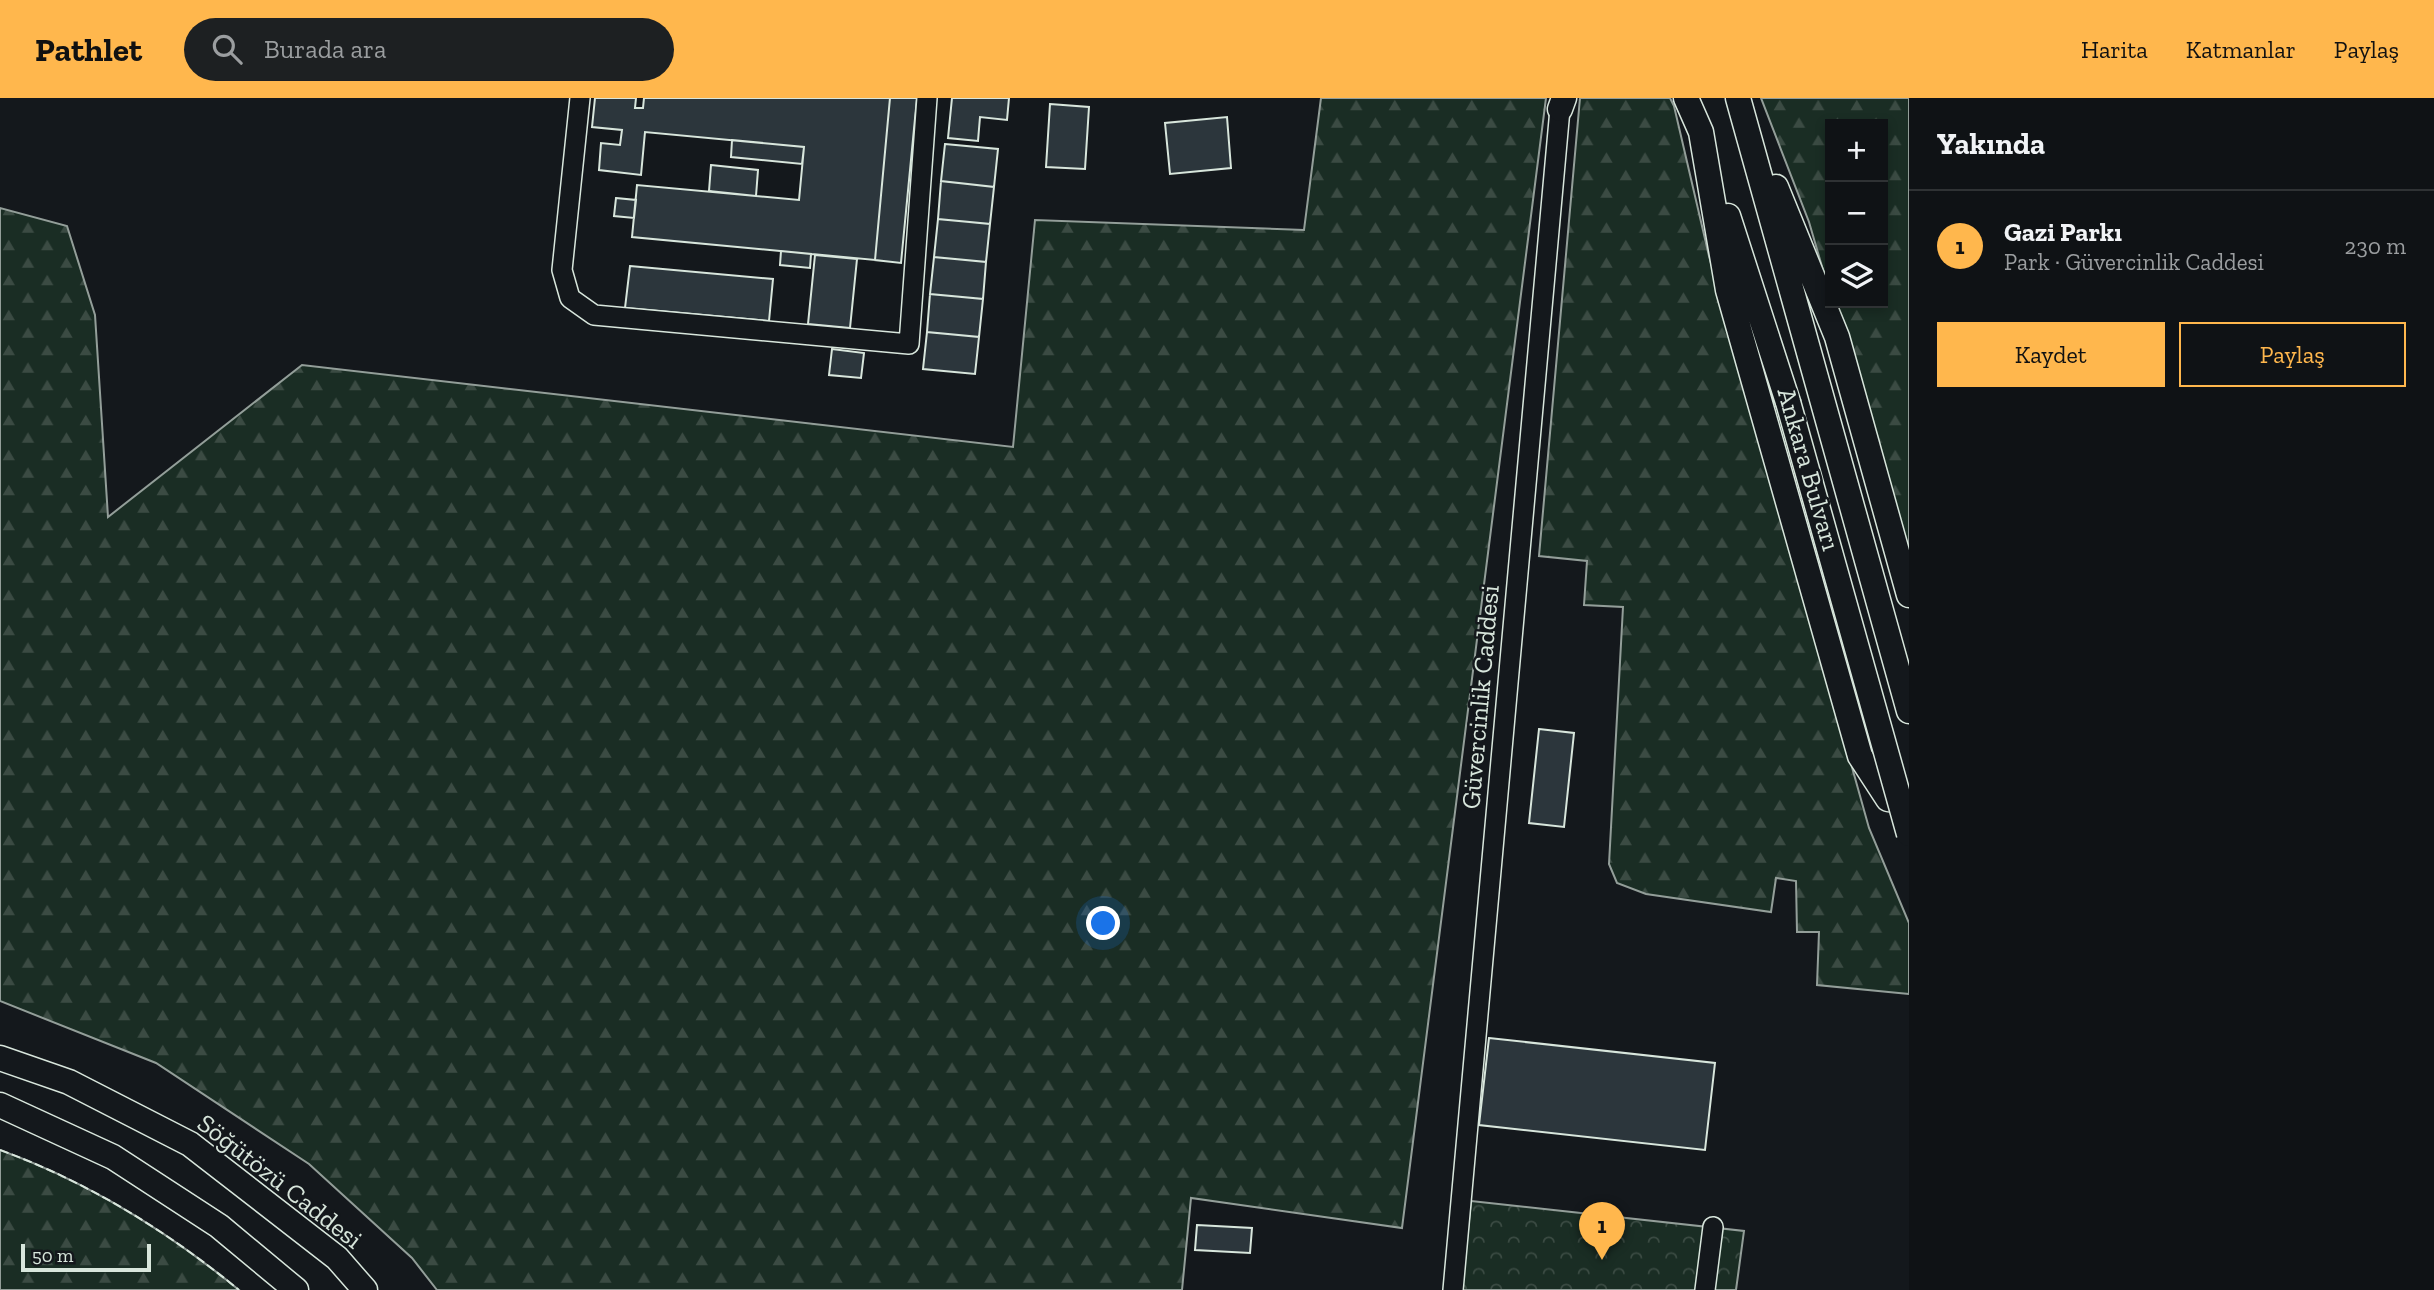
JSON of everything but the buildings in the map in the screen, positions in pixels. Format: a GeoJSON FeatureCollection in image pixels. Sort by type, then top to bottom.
{"type":"FeatureCollection","features":[{"type":"Feature","properties":{"kind":"main road"},"geometry":{"type":"LineString","coordinates":[[1689,98],[1701,132]]}},
{"type":"Feature","properties":{"kind":"main road","name":"Ankara Bulvarı"},"geometry":{"type":"LineString","coordinates":[[1739,98],[1819,397],[1909,712]]}},
{"type":"Feature","properties":{"kind":"main road","name":"Ankara Bulvarı"},"geometry":{"type":"LineString","coordinates":[[1739,98],[1837,337],[1909,595]]}},
{"type":"Feature","properties":{"kind":"main road","name":"Ankara Bulvarı"},"geometry":{"type":"LineString","coordinates":[[1701,132],[1788,402],[1909,834]]}},
{"type":"Feature","properties":{"kind":"main road","name":"Ankara Bulvarı"},"geometry":{"type":"LineString","coordinates":[[1701,132],[1728,290],[1860,756],[1888,799],[1909,802]]}},
{"type":"Feature","properties":{"kind":"main road","name":"Söğütözü Caddesi"},"geometry":{"type":"LineString","coordinates":[[0,1058],[69,1082],[190,1144],[337,1258],[365,1290]]}},
{"type":"Feature","properties":{"kind":"main road"},"geometry":{"type":"LineString","coordinates":[[0,1105],[113,1157],[219,1226],[296,1290]]}},
{"type":"Feature","properties":{"kind":"street"},"geometry":{"type":"LineString","coordinates":[[580,98],[562,270],[570,298],[594,315],[909,344],[927,98]]}},
{"type":"Feature","properties":{"kind":"street","name":"Güvercinlik Caddesi"},"geometry":{"type":"LineString","coordinates":[[1453,1290],[1562,102]]}},
{"type":"Feature","properties":{"kind":"street"},"geometry":{"type":"LineString","coordinates":[[1705,1290],[1713,1227]]}},
{"type":"Feature","properties":{"kind":"green space"},"geometry":{"type":"Polygon","coordinates":[[[1321,98],[1546,98],[1402,1228],[1191,1198],[1182,1290],[437,1290],[412,1258],[309,1164],[156,1063],[0,1001],[0,208],[67,226],[95,315],[108,517],[302,365],[1013,447],[1035,220],[1304,230],[1321,98]]]}},
{"type":"Feature","properties":{"kind":"green space"},"geometry":{"type":"Polygon","coordinates":[[[1580,98],[1670,98],[1674,106],[1709,256],[1869,828],[1909,923],[1909,994],[1817,985],[1819,932],[1797,932],[1796,881],[1776,878],[1771,912],[1646,894],[1617,883],[1609,864],[1623,607],[1584,605],[1587,561],[1539,556],[1580,98]]]}},
{"type":"Feature","properties":{"kind":"green space"},"geometry":{"type":"Polygon","coordinates":[[[1761,98],[1909,98],[1909,556],[1835,308],[1888,308],[1888,119],[1825,119],[1825,277],[1809,222],[1761,98]]]}},
{"type":"Feature","properties":{"kind":"green space"},"geometry":{"type":"Polygon","coordinates":[[[0,1150],[64,1177],[125,1210],[184,1248],[239,1290],[0,1290],[0,1150]]]}},
{"type":"Feature","properties":{"kind":"green space"},"geometry":{"type":"Polygon","coordinates":[[[1471,1201],[1744,1231],[1736,1290],[1462,1290],[1471,1201]]]}},
{"type":"Feature","properties":{"kind":"fence"},"geometry":{"type":"LineString","coordinates":[[0,1150],[64,1177],[125,1210],[184,1248],[239,1290]]}},
{"type":"Feature","properties":{"kind":"place","name":"Gazi Parkı"},"geometry":{"type":"Point","coordinates":[1602,1260]}}]}
